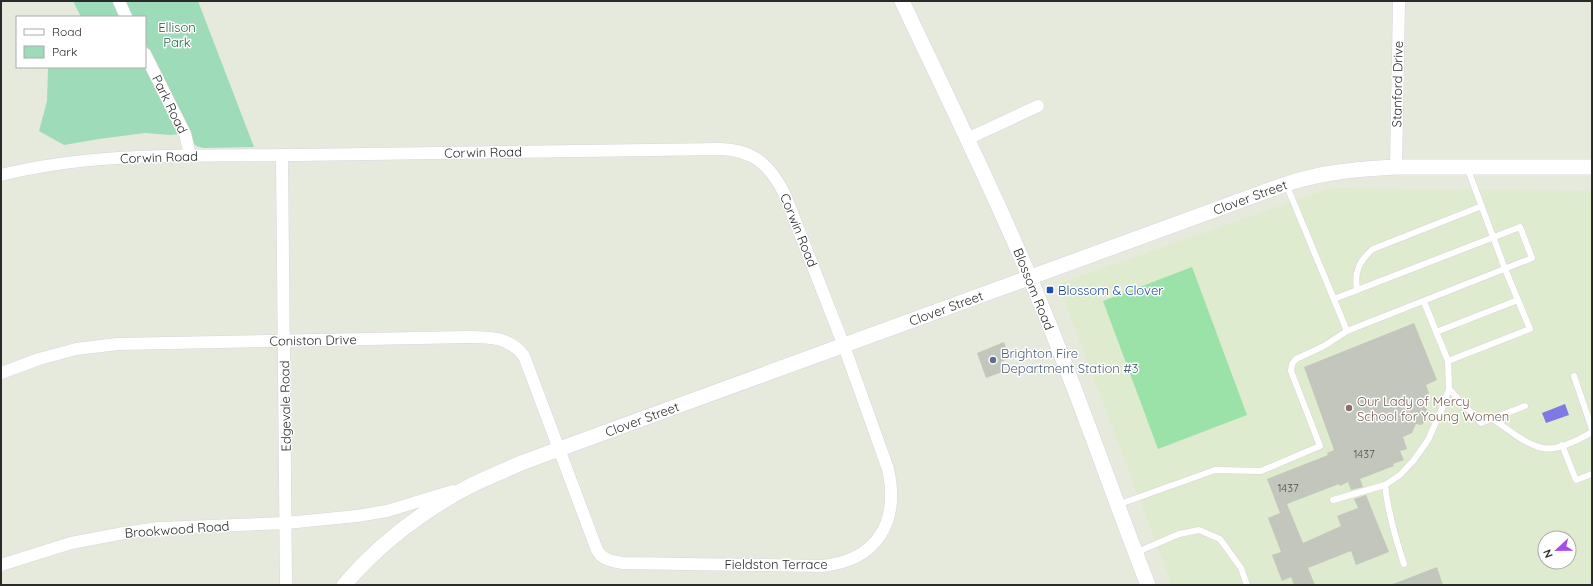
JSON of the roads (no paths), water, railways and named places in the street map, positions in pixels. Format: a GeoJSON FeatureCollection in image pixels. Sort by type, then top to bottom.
{"type":"FeatureCollection","features":[{"type":"Feature","properties":{"kind":"street"},"geometry":{"type":"LineString","coordinates":[[118,1],[126,16]]}},
{"type":"Feature","properties":{"kind":"street","name":"Blossom Road"},"geometry":{"type":"LineString","coordinates":[[902,1],[1030,277],[1062,356],[1148,585]]}},
{"type":"Feature","properties":{"kind":"street","name":"Stanford Drive"},"geometry":{"type":"LineString","coordinates":[[1396,167],[1399,1]]}},
{"type":"Feature","properties":{"kind":"street","name":"Park Road"},"geometry":{"type":"LineString","coordinates":[[146,56],[186,134],[190,155]]}},
{"type":"Feature","properties":{"kind":"street"},"geometry":{"type":"LineString","coordinates":[[967,139],[1038,106]]}},
{"type":"Feature","properties":{"kind":"street","name":"Corwin Road"},"geometry":{"type":"LineString","coordinates":[[1,175],[46,165],[86,160],[190,155],[730,149],[746,153],[760,161],[767,167],[780,184],[844,346]]}},
{"type":"Feature","properties":{"kind":"street","name":"Edgevale Road"},"geometry":{"type":"LineString","coordinates":[[282,155],[286,585]]}},
{"type":"Feature","properties":{"kind":"street","name":"Clover Street"},"geometry":{"type":"LineString","coordinates":[[344,585],[371,556],[404,527],[439,503],[469,486],[522,463],[1286,184],[1313,176],[1339,171],[1396,167],[1592,167]]}},
{"type":"Feature","properties":{"kind":"street","name":"Coniston Drive"},"geometry":{"type":"LineString","coordinates":[[1,373],[39,359],[76,349],[118,344],[468,336],[498,338],[508,341],[519,349],[524,356],[559,449]]}},
{"type":"Feature","properties":{"kind":"street","name":"Fieldston Terrace"},"geometry":{"type":"LineString","coordinates":[[559,449],[597,550],[603,558],[610,561],[630,563],[821,566],[842,563],[855,558],[874,544],[886,527],[892,505],[892,484],[888,469],[844,346]]}},
{"type":"Feature","properties":{"kind":"street","name":"Brookwood Road"},"geometry":{"type":"LineString","coordinates":[[1,565],[71,543],[124,532],[159,528],[286,523],[357,516],[387,511],[469,486]]}},
{"type":"Feature","properties":{"kind":"lane"},"geometry":{"type":"LineString","coordinates":[[1448,361],[1530,329],[1505,269],[1467,167]]}},
{"type":"Feature","properties":{"kind":"lane"},"geometry":{"type":"LineString","coordinates":[[1286,184],[1347,331]]}},
{"type":"Feature","properties":{"kind":"lane"},"geometry":{"type":"LineString","coordinates":[[1357,289],[1355,278],[1357,270],[1364,256],[1374,249],[1482,206]]}},
{"type":"Feature","properties":{"kind":"lane"},"geometry":{"type":"LineString","coordinates":[[1117,505],[1215,470],[1261,471],[1320,446],[1291,371],[1292,364],[1296,359],[1324,346],[1347,331],[1424,302],[1532,258],[1520,227],[1334,299]]}},
{"type":"Feature","properties":{"kind":"lane"},"geometry":{"type":"LineString","coordinates":[[1436,332],[1518,300]]}},
{"type":"Feature","properties":{"kind":"lane"},"geometry":{"type":"LineString","coordinates":[[1333,500],[1385,485],[1400,475],[1414,460],[1428,440],[1449,389],[1448,361],[1424,302]]}},
{"type":"Feature","properties":{"kind":"lane"},"geometry":{"type":"LineString","coordinates":[[1574,376],[1592,429]]}},
{"type":"Feature","properties":{"kind":"lane"},"geometry":{"type":"LineString","coordinates":[[1449,389],[1481,423],[1525,406]]}},
{"type":"Feature","properties":{"kind":"lane"},"geometry":{"type":"LineString","coordinates":[[1492,418],[1519,438],[1543,448],[1554,448],[1592,432]]}},
{"type":"Feature","properties":{"kind":"lane"},"geometry":{"type":"LineString","coordinates":[[1562,445],[1576,480],[1592,474]]}},
{"type":"Feature","properties":{"kind":"lane"},"geometry":{"type":"LineString","coordinates":[[1385,485],[1388,511],[1404,564]]}},
{"type":"Feature","properties":{"kind":"lane"},"geometry":{"type":"LineString","coordinates":[[1135,553],[1179,534],[1199,530],[1220,539],[1241,568],[1247,585]]}},
{"type":"Feature","properties":{"kind":"place","name":"Blossom & Clover"},"geometry":{"type":"Point","coordinates":[1050,290]}},
{"type":"Feature","properties":{"kind":"place","name":"Brighton Fire Department Station #3"},"geometry":{"type":"Point","coordinates":[993,360]}},
{"type":"Feature","properties":{"kind":"place","name":"Our Lady of Mercy School for Young Women"},"geometry":{"type":"Point","coordinates":[1349,408]}},
{"type":"Feature","properties":{"kind":"park label","name":"Ellison Park"},"geometry":{"type":"Point","coordinates":[177,34]}}]}
